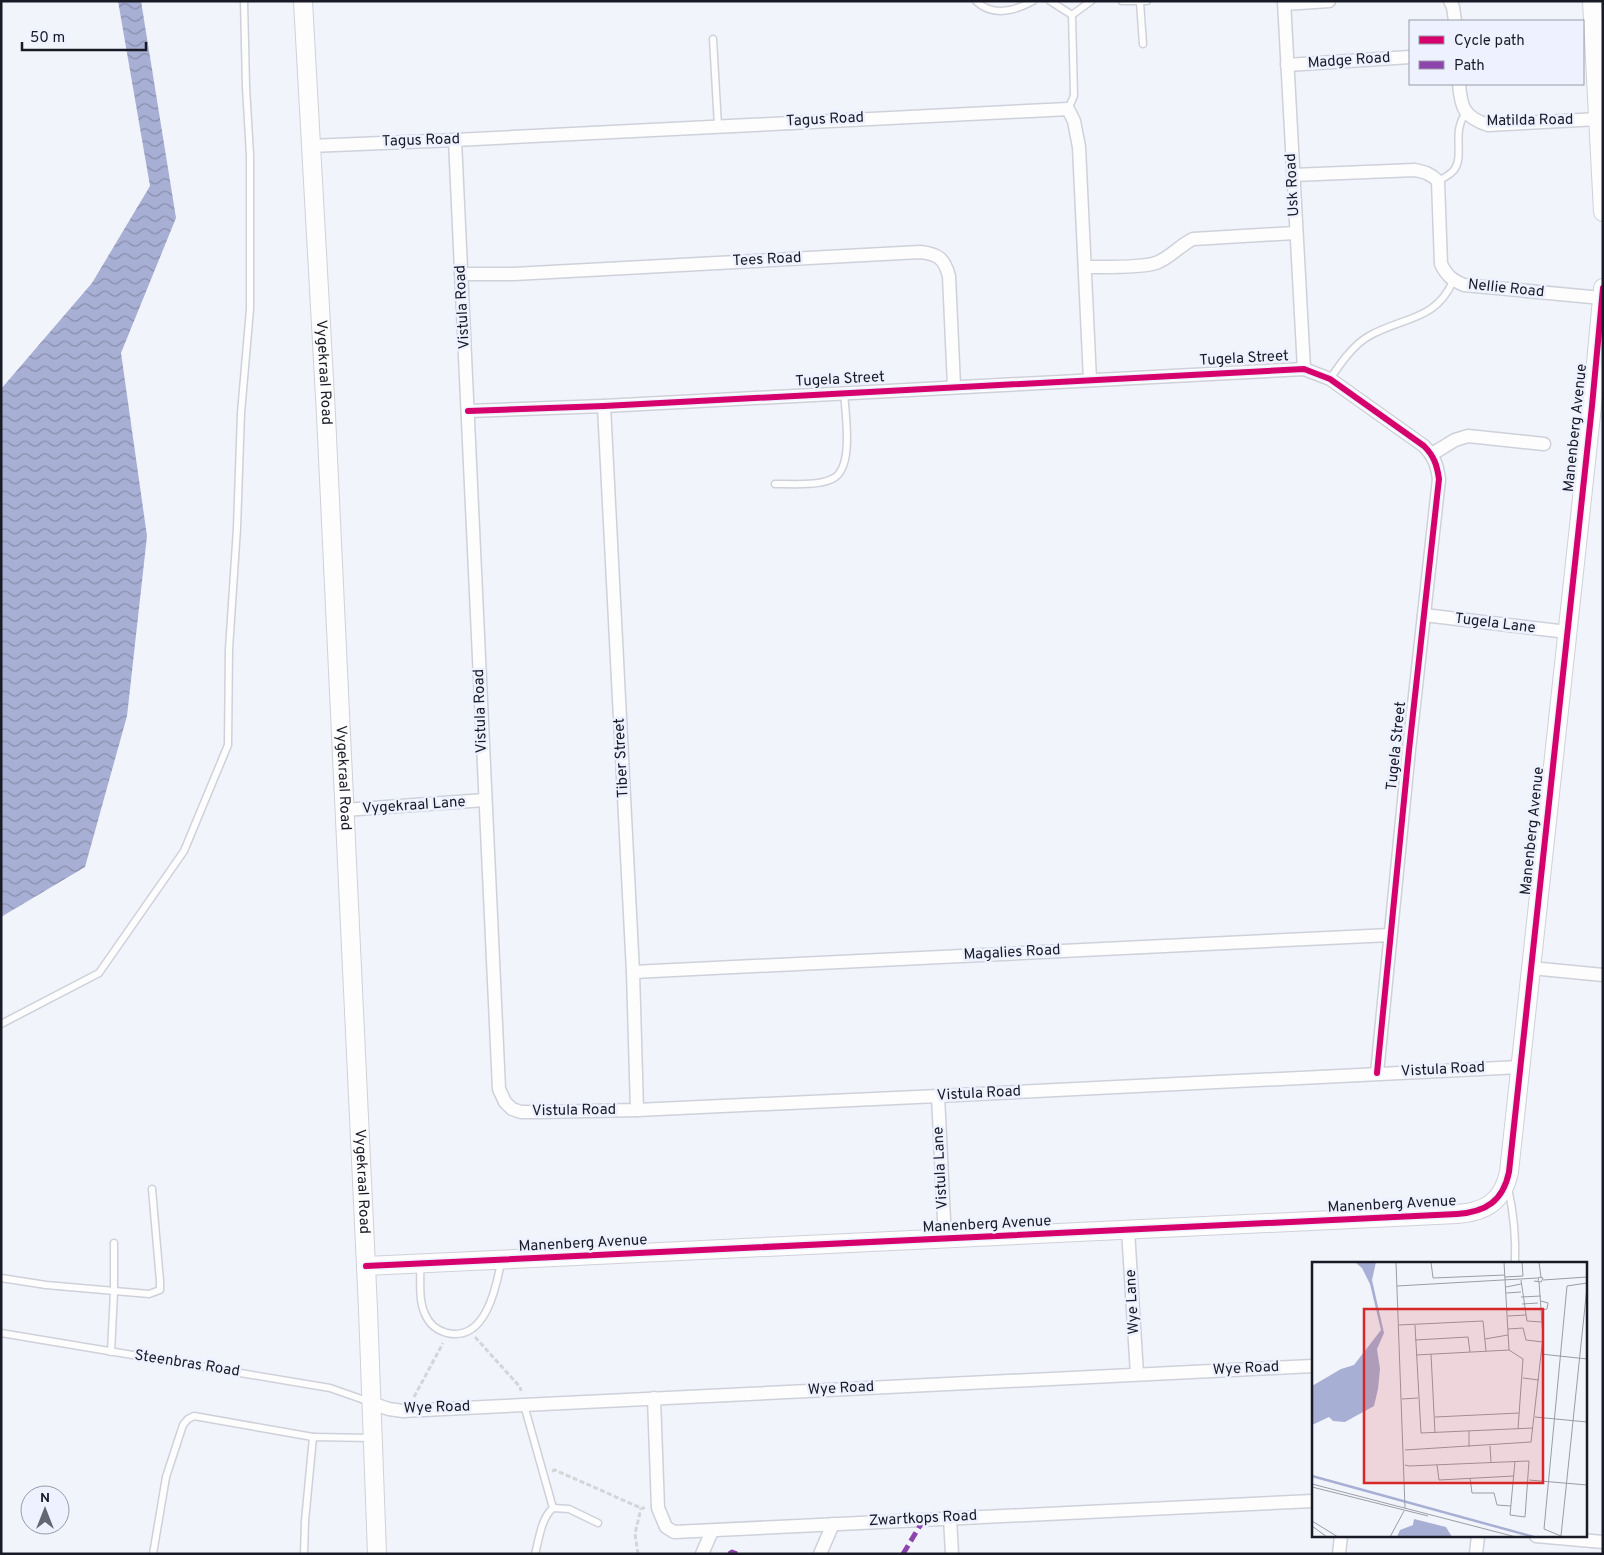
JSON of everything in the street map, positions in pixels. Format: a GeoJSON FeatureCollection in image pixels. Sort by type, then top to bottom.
{"type":"FeatureCollection","features":[{"type":"Feature","properties":{"kind":"street","name":"Vygekraal Road"},"geometry":{"type":"LineString","coordinates":[[303,1],[327,435],[366,1266],[377,1554]]}},
{"type":"Feature","properties":{"kind":"street"},"geometry":{"type":"LineString","coordinates":[[1284,3],[1329,1]]}},
{"type":"Feature","properties":{"kind":"street"},"geometry":{"type":"LineString","coordinates":[[1450,1],[1455,20]]}},
{"type":"Feature","properties":{"kind":"street","name":"Usk Road"},"geometry":{"type":"LineString","coordinates":[[1284,3],[1304,369]]}},
{"type":"Feature","properties":{"kind":"street"},"geometry":{"type":"LineString","coordinates":[[1596,8],[1598,119],[1603,212]]}},
{"type":"Feature","properties":{"kind":"street","name":"Madge Road"},"geometry":{"type":"LineString","coordinates":[[1287,65],[1409,57]]}},
{"type":"Feature","properties":{"kind":"street","name":"Matilda Road"},"geometry":{"type":"LineString","coordinates":[[1460,85],[1460,99],[1466,113],[1474,120],[1488,125],[1598,119]]}},
{"type":"Feature","properties":{"kind":"street","name":"Tagus Road"},"geometry":{"type":"LineString","coordinates":[[310,146],[1068,109]]}},
{"type":"Feature","properties":{"kind":"street"},"geometry":{"type":"LineString","coordinates":[[1068,109],[1074,121],[1080,147],[1090,380]]}},
{"type":"Feature","properties":{"kind":"street","name":"Vistula Road"},"geometry":{"type":"LineString","coordinates":[[454,140],[499,1088],[505,1102],[512,1109],[521,1112],[637,1110],[1520,1067]]}},
{"type":"Feature","properties":{"kind":"street"},"geometry":{"type":"LineString","coordinates":[[1293,176],[1415,170],[1432,175],[1438,182]]}},
{"type":"Feature","properties":{"kind":"street","name":"Nellie Road"},"geometry":{"type":"LineString","coordinates":[[1438,182],[1442,264],[1446,274],[1453,281],[1464,285],[1602,298]]}},
{"type":"Feature","properties":{"kind":"street"},"geometry":{"type":"LineString","coordinates":[[1085,267],[1156,263],[1183,244],[1193,240],[1296,233]]}},
{"type":"Feature","properties":{"kind":"street","name":"Tees Road"},"geometry":{"type":"LineString","coordinates":[[461,274],[514,274],[929,253],[939,257],[946,265],[949,276],[954,386]]}},
{"type":"Feature","properties":{"kind":"street","name":"Manenberg Avenue"},"geometry":{"type":"LineString","coordinates":[[366,1266],[945,1240],[1473,1213],[1484,1209],[1494,1202],[1507,1183],[1566,632],[1597,407],[1603,288]]}},
{"type":"Feature","properties":{"kind":"street","name":"Tugela Street"},"geometry":{"type":"LineString","coordinates":[[468,411],[604,406],[1304,369],[1330,379],[1424,446],[1432,454],[1437,465],[1439,479],[1377,1073]]}},
{"type":"Feature","properties":{"kind":"street","name":"Tiber Street"},"geometry":{"type":"LineString","coordinates":[[604,406],[633,972],[637,1110]]}},
{"type":"Feature","properties":{"kind":"street"},"geometry":{"type":"LineString","coordinates":[[1432,454],[1455,440],[1468,436],[1544,444]]}},
{"type":"Feature","properties":{"kind":"street","name":"Tugela Lane"},"geometry":{"type":"LineString","coordinates":[[1424,615],[1566,632]]}},
{"type":"Feature","properties":{"kind":"street","name":"Vygekraal Lane"},"geometry":{"type":"LineString","coordinates":[[344,810],[485,800]]}},
{"type":"Feature","properties":{"kind":"street","name":"Magalies Road"},"geometry":{"type":"LineString","coordinates":[[633,972],[1390,935]]}},
{"type":"Feature","properties":{"kind":"street"},"geometry":{"type":"LineString","coordinates":[[1531,968],[1603,975]]}},
{"type":"Feature","properties":{"kind":"street","name":"Vistula Lane"},"geometry":{"type":"LineString","coordinates":[[938,1096],[945,1240]]}},
{"type":"Feature","properties":{"kind":"street","name":"Wye Lane"},"geometry":{"type":"LineString","coordinates":[[1128,1230],[1137,1374]]}},
{"type":"Feature","properties":{"kind":"street","name":"Wye Road"},"geometry":{"type":"LineString","coordinates":[[371,1402],[389,1409],[403,1411],[1312,1366]]}},
{"type":"Feature","properties":{"kind":"street","name":"Zwartkops Road"},"geometry":{"type":"LineString","coordinates":[[654,1398],[658,1508],[666,1527],[676,1532],[1312,1501]]}},
{"type":"Feature","properties":{"kind":"street"},"geometry":{"type":"LineString","coordinates":[[950,1518],[952,1554]]}},
{"type":"Feature","properties":{"kind":"street"},"geometry":{"type":"LineString","coordinates":[[820,1554],[833,1524]]}},
{"type":"Feature","properties":{"kind":"street"},"geometry":{"type":"LineString","coordinates":[[702,1554],[712,1531]]}},
{"type":"Feature","properties":{"kind":"street"},"geometry":{"type":"LineString","coordinates":[[1339,1554],[1341,1538]]}},
{"type":"Feature","properties":{"kind":"street"},"geometry":{"type":"LineString","coordinates":[[1476,1554],[1478,1538]]}},
{"type":"Feature","properties":{"kind":"street"},"geometry":{"type":"LineString","coordinates":[[1558,1538],[1603,1542]]}},
{"type":"Feature","properties":{"kind":"lane"},"geometry":{"type":"LineString","coordinates":[[1,1024],[99,972],[184,851],[228,745],[229,649],[237,528],[241,413],[250,310],[250,155],[244,1]]}},
{"type":"Feature","properties":{"kind":"lane"},"geometry":{"type":"LineString","coordinates":[[976,1],[986,9],[1003,11],[1017,9],[1034,1]]}},
{"type":"Feature","properties":{"kind":"lane"},"geometry":{"type":"LineString","coordinates":[[1050,1],[1072,16]]}},
{"type":"Feature","properties":{"kind":"lane"},"geometry":{"type":"LineString","coordinates":[[1072,16],[1091,1]]}},
{"type":"Feature","properties":{"kind":"lane"},"geometry":{"type":"LineString","coordinates":[[1122,1],[1143,2],[1143,44]]}},
{"type":"Feature","properties":{"kind":"lane"},"geometry":{"type":"LineString","coordinates":[[1068,109],[1074,96],[1072,16]]}},
{"type":"Feature","properties":{"kind":"lane"},"geometry":{"type":"LineString","coordinates":[[713,39],[718,126]]}},
{"type":"Feature","properties":{"kind":"lane"},"geometry":{"type":"LineString","coordinates":[[1438,182],[1449,176],[1457,165],[1459,125],[1466,113]]}},
{"type":"Feature","properties":{"kind":"lane"},"geometry":{"type":"LineString","coordinates":[[1330,379],[1341,363],[1366,337],[1422,314],[1434,307],[1442,300],[1453,281]]}},
{"type":"Feature","properties":{"kind":"lane"},"geometry":{"type":"LineString","coordinates":[[775,484],[832,480],[842,471],[847,452],[844,392]]}},
{"type":"Feature","properties":{"kind":"lane"},"geometry":{"type":"LineString","coordinates":[[1507,1183],[1514,1224],[1515,1262]]}},
{"type":"Feature","properties":{"kind":"lane"},"geometry":{"type":"LineString","coordinates":[[1,1278],[114,1292],[149,1294],[160,1290],[152,1189]]}},
{"type":"Feature","properties":{"kind":"lane"},"geometry":{"type":"LineString","coordinates":[[111,1352],[114,1243]]}},
{"type":"Feature","properties":{"kind":"lane","name":"Manenberg Avenue"},"geometry":{"type":"LineString","coordinates":[[470,1331],[485,1315],[495,1292],[501,1261]]}},
{"type":"Feature","properties":{"kind":"lane"},"geometry":{"type":"LineString","coordinates":[[420,1264],[424,1312],[428,1321],[436,1329],[448,1333],[459,1334],[470,1331]]}},
{"type":"Feature","properties":{"kind":"lane","name":"Steenbras Road"},"geometry":{"type":"LineString","coordinates":[[1,1333],[330,1388],[371,1402]]}},
{"type":"Feature","properties":{"kind":"lane"},"geometry":{"type":"LineString","coordinates":[[524,1405],[553,1508]]}},
{"type":"Feature","properties":{"kind":"lane"},"geometry":{"type":"LineString","coordinates":[[153,1554],[166,1477],[183,1425],[188,1419],[194,1416],[313,1437],[372,1438]]}},
{"type":"Feature","properties":{"kind":"lane"},"geometry":{"type":"LineString","coordinates":[[304,1554],[305,1521],[313,1437]]}},
{"type":"Feature","properties":{"kind":"lane"},"geometry":{"type":"LineString","coordinates":[[534,1554],[545,1519],[548,1512],[553,1508],[569,1509],[598,1523]]}},
{"type":"Feature","properties":{"kind":"path"},"geometry":{"type":"LineString","coordinates":[[470,1331],[520,1387],[524,1405]]}},
{"type":"Feature","properties":{"kind":"path"},"geometry":{"type":"LineString","coordinates":[[403,1411],[412,1401],[448,1333]]}},
{"type":"Feature","properties":{"kind":"path"},"geometry":{"type":"LineString","coordinates":[[544,1476],[554,1470],[641,1508],[658,1508]]}},
{"type":"Feature","properties":{"kind":"path"},"geometry":{"type":"LineString","coordinates":[[638,1554],[635,1534],[641,1508]]}},
{"type":"Feature","properties":{"kind":"water"},"geometry":{"type":"Polygon","coordinates":[[[118,1],[141,1],[176,218],[121,353],[147,536],[127,716],[85,867],[1,917],[1,389],[92,283],[150,186],[118,1]]]}},
{"type":"Feature","properties":{"kind":"marked path"},"geometry":{"type":"LineString","coordinates":[[903,1554],[924,1519]]}},
{"type":"Feature","properties":{"kind":"marked path"},"geometry":{"type":"LineString","coordinates":[[729,1554],[732,1552],[737,1554]]}},
{"type":"Feature","properties":{"kind":"cycle path"},"geometry":{"type":"LineString","coordinates":[[366,1266],[1457,1214],[1477,1211],[1492,1203],[1502,1191],[1509,1172],[1592,406],[1603,288]]}},
{"type":"Feature","properties":{"kind":"cycle path"},"geometry":{"type":"LineString","coordinates":[[468,411],[604,406],[1304,369],[1330,379],[1424,446],[1435,461],[1439,479],[1409,750],[1377,1073]]}}]}
